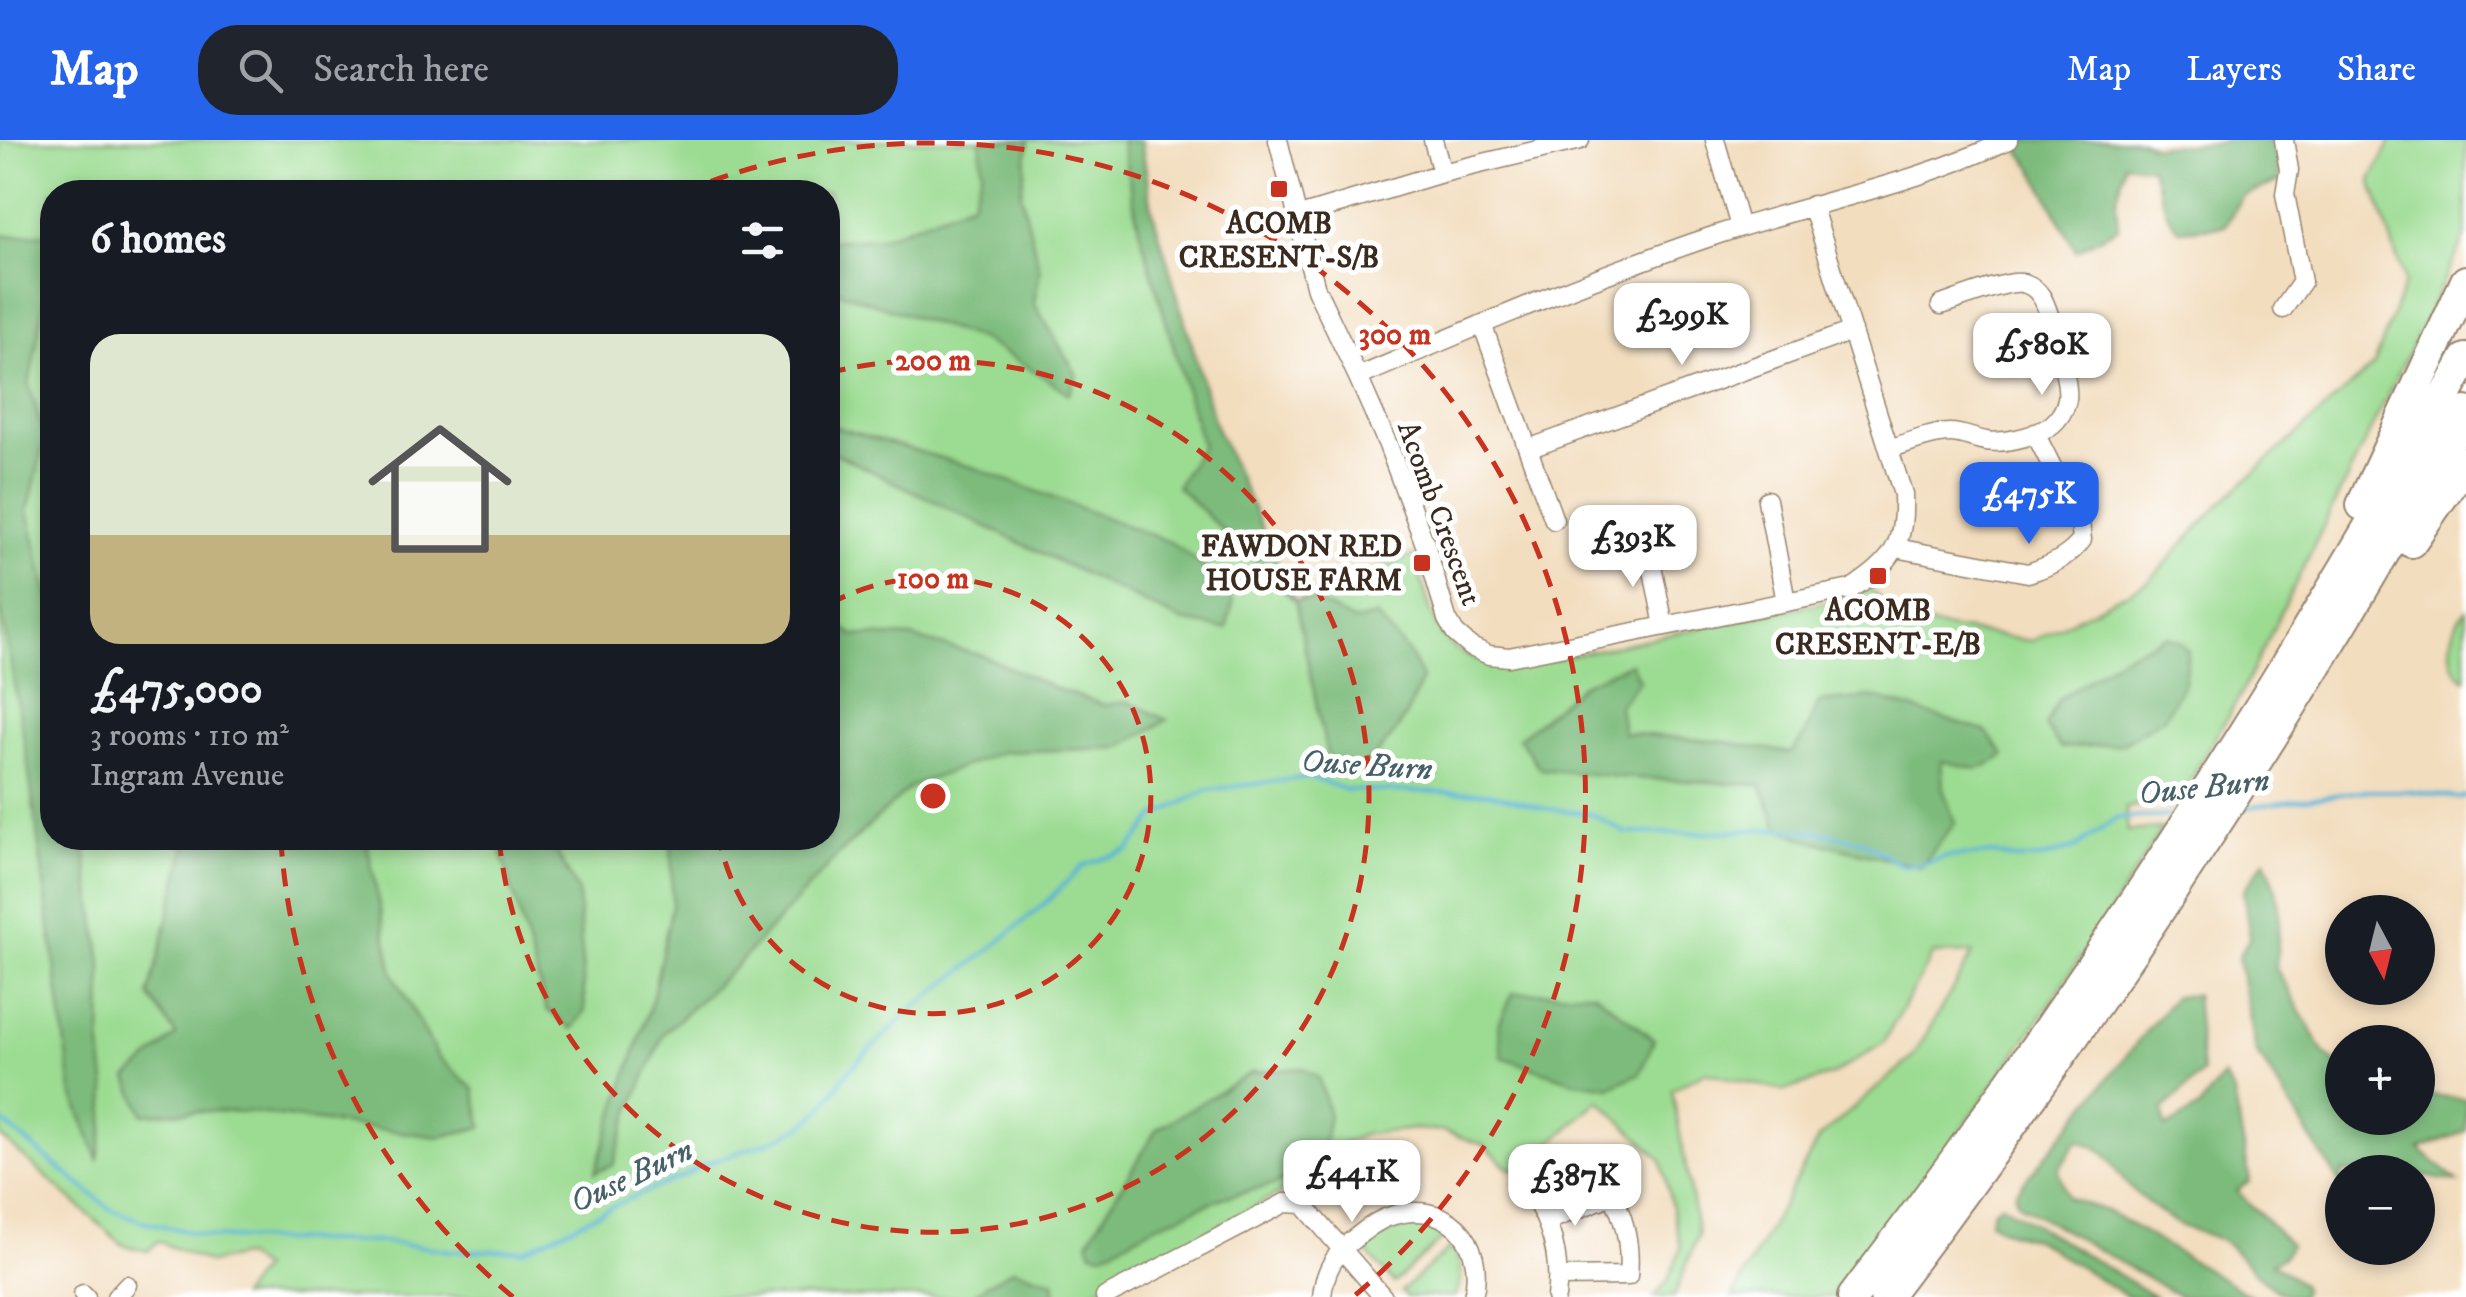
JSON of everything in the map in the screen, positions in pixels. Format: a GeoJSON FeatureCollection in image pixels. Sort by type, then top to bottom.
{"type":"FeatureCollection","features":[{"type":"Feature","properties":{"kind":"highway"},"geometry":{"type":"LineString","coordinates":[[2309,654],[2466,281]]}},
{"type":"Feature","properties":{"kind":"highway"},"geometry":{"type":"LineString","coordinates":[[2309,654],[2466,359]]}},
{"type":"Feature","properties":{"kind":"highway"},"geometry":{"type":"LineString","coordinates":[[1885,1297],[2136,948],[2207,815],[2466,412]]}},
{"type":"Feature","properties":{"kind":"highway"},"geometry":{"type":"LineString","coordinates":[[2309,654],[2398,560],[2466,462]]}},
{"type":"Feature","properties":{"kind":"highway"},"geometry":{"type":"LineString","coordinates":[[1854,1297],[2114,934],[2207,815]]}},
{"type":"Feature","properties":{"kind":"street","name":"Acomb Crescent"},"geometry":{"type":"LineString","coordinates":[[1278,140],[1316,289],[1388,445],[1426,546],[1448,620],[1455,633],[1471,647],[1489,655],[1510,656],[1851,589],[1878,572],[1896,548]]}},
{"type":"Feature","properties":{"kind":"street"},"geometry":{"type":"LineString","coordinates":[[1432,140],[1442,174]]}},
{"type":"Feature","properties":{"kind":"street"},"geometry":{"type":"LineString","coordinates":[[1296,217],[1442,174],[1580,140]]}},
{"type":"Feature","properties":{"kind":"street"},"geometry":{"type":"LineString","coordinates":[[1715,140],[1740,227]]}},
{"type":"Feature","properties":{"kind":"street"},"geometry":{"type":"LineString","coordinates":[[1358,377],[1593,280],[1812,204],[1908,180],[2008,140]]}},
{"type":"Feature","properties":{"kind":"street"},"geometry":{"type":"LineString","coordinates":[[2283,308],[2302,282],[2285,194],[2289,170],[2284,140]]}},
{"type":"Feature","properties":{"kind":"street"},"geometry":{"type":"LineString","coordinates":[[1812,204],[1903,494],[1904,518],[1896,548],[2028,572],[2043,568],[2076,548],[2082,540],[2080,522],[2035,433]]}},
{"type":"Feature","properties":{"kind":"street"},"geometry":{"type":"LineString","coordinates":[[1890,449],[1944,433],[1990,442],[2035,433],[2054,422],[2068,398],[2068,384],[2043,299],[2036,289],[2010,283],[1941,305]]}},
{"type":"Feature","properties":{"kind":"street"},"geometry":{"type":"LineString","coordinates":[[1964,298],[1971,317]]}},
{"type":"Feature","properties":{"kind":"street"},"geometry":{"type":"LineString","coordinates":[[1482,324],[1554,520]]}},
{"type":"Feature","properties":{"kind":"street"},"geometry":{"type":"LineString","coordinates":[[1528,450],[1852,331]]}},
{"type":"Feature","properties":{"kind":"street"},"geometry":{"type":"LineString","coordinates":[[1767,500],[1786,602]]}},
{"type":"Feature","properties":{"kind":"street"},"geometry":{"type":"LineString","coordinates":[[1648,545],[1664,626]]}},
{"type":"Feature","properties":{"kind":"street"},"geometry":{"type":"LineString","coordinates":[[1522,1180],[1548,1221],[1557,1253],[1556,1297]]}},
{"type":"Feature","properties":{"kind":"street"},"geometry":{"type":"LineString","coordinates":[[1548,1221],[1612,1195],[1622,1214],[1630,1253],[1628,1276],[1559,1277]]}},
{"type":"Feature","properties":{"kind":"street"},"geometry":{"type":"LineString","coordinates":[[1104,1297],[1292,1202],[1303,1204],[1383,1297]]}},
{"type":"Feature","properties":{"kind":"street"},"geometry":{"type":"LineString","coordinates":[[1322,1297],[1326,1276],[1341,1248],[1384,1218],[1404,1212],[1441,1217],[1462,1232],[1475,1257],[1477,1283],[1473,1297]]}},
{"type":"Feature","properties":{"kind":"green space"},"geometry":{"type":"Polygon","coordinates":[[[0,140],[1121,140],[1139,228],[1202,446],[1178,486],[1295,601],[1415,555],[1428,602],[1443,636],[1470,656],[1520,666],[1860,594],[1870,588],[1903,621],[2032,641],[2149,581],[2223,501],[2374,365],[2405,282],[2371,180],[2392,140],[2466,140],[2466,236],[2240,696],[2175,806],[2170,808],[2158,801],[2126,808],[2128,831],[2162,828],[2047,1008],[1838,1297],[1732,1297],[1819,1138],[1913,1057],[1973,953],[1933,954],[1883,1043],[1832,1075],[1784,1091],[1705,1072],[1672,1090],[1698,1235],[1674,1297],[1655,1297],[1668,1280],[1681,1248],[1661,1159],[1599,1100],[1523,1169],[1510,1169],[1484,1145],[1443,1131],[1416,1129],[1365,1134],[1323,1153],[1281,1193],[1081,1297],[240,1297],[262,1268],[242,1256],[209,1263],[158,1241],[148,1251],[123,1245],[0,1136],[0,140]]]}},
{"type":"Feature","properties":{"kind":"green space"},"geometry":{"type":"Polygon","coordinates":[[[980,140],[1029,140],[1021,194],[1040,271],[1034,303],[1077,375],[1069,394],[982,340],[840,292],[840,240],[881,238],[972,202],[982,172],[980,140]]]}},
{"type":"Feature","properties":{"kind":"green space"},"geometry":{"type":"Polygon","coordinates":[[[1121,140],[1141,140],[1152,209],[1216,428],[1295,600],[1315,601],[1355,621],[1376,616],[1408,652],[1422,678],[1399,726],[1364,766],[1339,766],[1327,755],[1295,601],[1177,486],[1202,445],[1139,228],[1121,140]]]}},
{"type":"Feature","properties":{"kind":"green space"},"geometry":{"type":"Polygon","coordinates":[[[2027,140],[2141,140],[2155,146],[2275,140],[2280,181],[2242,196],[2225,226],[2179,230],[2167,213],[2151,167],[2125,163],[2116,202],[2118,227],[2076,251],[2033,168],[2018,149],[2027,140]]]}},
{"type":"Feature","properties":{"kind":"green space"},"geometry":{"type":"Polygon","coordinates":[[[40,234],[40,325],[29,385],[40,422],[40,460],[28,511],[40,562],[40,850],[85,850],[102,963],[101,1047],[106,1091],[98,1159],[72,1091],[27,757],[0,603],[0,236],[40,234]]]}},
{"type":"Feature","properties":{"kind":"green space"},"geometry":{"type":"Polygon","coordinates":[[[840,429],[975,468],[1170,542],[1218,577],[1233,603],[1226,629],[1182,621],[840,456],[840,429]]]}},
{"type":"Feature","properties":{"kind":"green space"},"geometry":{"type":"Polygon","coordinates":[[[2466,610],[2466,679],[2454,665],[2451,646],[2456,626],[2466,610]]]}},
{"type":"Feature","properties":{"kind":"green space"},"geometry":{"type":"Polygon","coordinates":[[[840,626],[854,635],[910,637],[984,656],[1054,688],[1104,705],[1129,702],[1167,720],[1118,748],[1001,752],[910,787],[842,851],[734,968],[664,1033],[630,1112],[613,1165],[595,1172],[652,1000],[672,905],[671,850],[840,850],[840,626]]]}},
{"type":"Feature","properties":{"kind":"green space"},"geometry":{"type":"Polygon","coordinates":[[[2166,636],[2181,642],[2188,651],[2184,682],[2164,717],[2122,744],[2061,748],[2045,726],[2059,699],[2119,658],[2166,636]]]}},
{"type":"Feature","properties":{"kind":"green space"},"geometry":{"type":"Polygon","coordinates":[[[1631,663],[1639,681],[1619,705],[1623,733],[1725,742],[1791,753],[1804,736],[1819,702],[1873,697],[1985,731],[2005,756],[1979,769],[1941,761],[1943,789],[1955,823],[1921,867],[1808,840],[1779,829],[1761,785],[1540,769],[1519,738],[1584,683],[1631,663]]]}},
{"type":"Feature","properties":{"kind":"green space"},"geometry":{"type":"Polygon","coordinates":[[[185,850],[368,850],[393,974],[438,1057],[474,1089],[483,1127],[439,1137],[250,1112],[143,1114],[128,1078],[176,1035],[149,995],[185,850]]]}},
{"type":"Feature","properties":{"kind":"green space"},"geometry":{"type":"Polygon","coordinates":[[[500,850],[555,850],[578,892],[585,1011],[572,1029],[547,1010],[500,850]]]}},
{"type":"Feature","properties":{"kind":"green space"},"geometry":{"type":"Polygon","coordinates":[[[2265,860],[2280,914],[2276,968],[2325,1054],[2325,1135],[2435,1135],[2435,1096],[2466,1099],[2466,1131],[2420,1149],[2427,1155],[2325,1155],[2325,1160],[2256,1051],[2238,958],[2250,937],[2243,891],[2265,860]]]}},
{"type":"Feature","properties":{"kind":"green space"},"geometry":{"type":"Polygon","coordinates":[[[1594,992],[1654,1040],[1640,1073],[1611,1087],[1576,1082],[1502,1057],[1499,1024],[1513,993],[1594,992]]]}},
{"type":"Feature","properties":{"kind":"green space"},"geometry":{"type":"Polygon","coordinates":[[[2195,995],[2202,1073],[2163,1110],[2165,1128],[2199,1108],[2223,1076],[2234,1094],[2250,1181],[2237,1191],[2290,1245],[2283,1257],[2272,1263],[2301,1284],[2300,1297],[2269,1285],[2220,1240],[2165,1216],[2127,1184],[2102,1152],[2088,1144],[2077,1141],[2058,1170],[2068,1198],[2109,1212],[2253,1297],[2181,1297],[2025,1208],[2017,1199],[2016,1192],[2174,997],[2195,995]]]}},
{"type":"Feature","properties":{"kind":"green space"},"geometry":{"type":"Polygon","coordinates":[[[1302,1068],[1319,1078],[1329,1116],[1324,1143],[1292,1176],[1222,1198],[1159,1224],[1102,1254],[1092,1252],[1088,1241],[1156,1130],[1252,1072],[1302,1068]]]}},
{"type":"Feature","properties":{"kind":"green space"},"geometry":{"type":"Polygon","coordinates":[[[2435,1162],[2457,1182],[2435,1178],[2435,1162]]]}},
{"type":"Feature","properties":{"kind":"green space"},"geometry":{"type":"Polygon","coordinates":[[[2001,1204],[2155,1297],[2128,1297],[2036,1240],[2001,1229],[1990,1221],[2001,1204]]]}},
{"type":"Feature","properties":{"kind":"green space"},"geometry":{"type":"Polygon","coordinates":[[[1417,1224],[1433,1229],[1443,1238],[1394,1283],[1365,1250],[1389,1232],[1417,1224]]]}},
{"type":"Feature","properties":{"kind":"green space"},"geometry":{"type":"Polygon","coordinates":[[[1451,1247],[1461,1272],[1454,1297],[1406,1297],[1401,1291],[1451,1247]]]}},
{"type":"Feature","properties":{"kind":"green space"},"geometry":{"type":"Polygon","coordinates":[[[1013,1269],[1054,1281],[1056,1297],[971,1297],[1013,1269]]]}},
{"type":"Feature","properties":{"kind":"waterway","name":"Ouse Burn"},"geometry":{"type":"LineString","coordinates":[[0,1120],[110,1209],[142,1221],[212,1237],[385,1242],[453,1251],[524,1250],[699,1166],[801,1127],[822,1109],[848,1071],[909,1012],[992,948],[1084,865],[1129,850],[1156,816],[1208,790],[1309,777],[1347,790],[1489,793],[1542,808],[1592,814],[1625,833],[1768,829],[1817,832],[1863,841],[1902,866],[1945,857],[1994,854],[2040,859],[2076,847],[2117,818],[2174,816]]}},
{"type":"Feature","properties":{"kind":"waterway","name":"Ouse Burn"},"geometry":{"type":"LineString","coordinates":[[2243,808],[2362,791],[2466,796]]}},
{"type":"Feature","properties":{"kind":"place","name":"ACOMB CRESENT-S/B"},"geometry":{"type":"Point","coordinates":[1279,189]}},
{"type":"Feature","properties":{"kind":"place","name":"FAWDON RED HOUSE FARM"},"geometry":{"type":"Point","coordinates":[1422,563]}},
{"type":"Feature","properties":{"kind":"place","name":"ACOMB CRESENT-E/B"},"geometry":{"type":"Point","coordinates":[1878,576]}}]}
